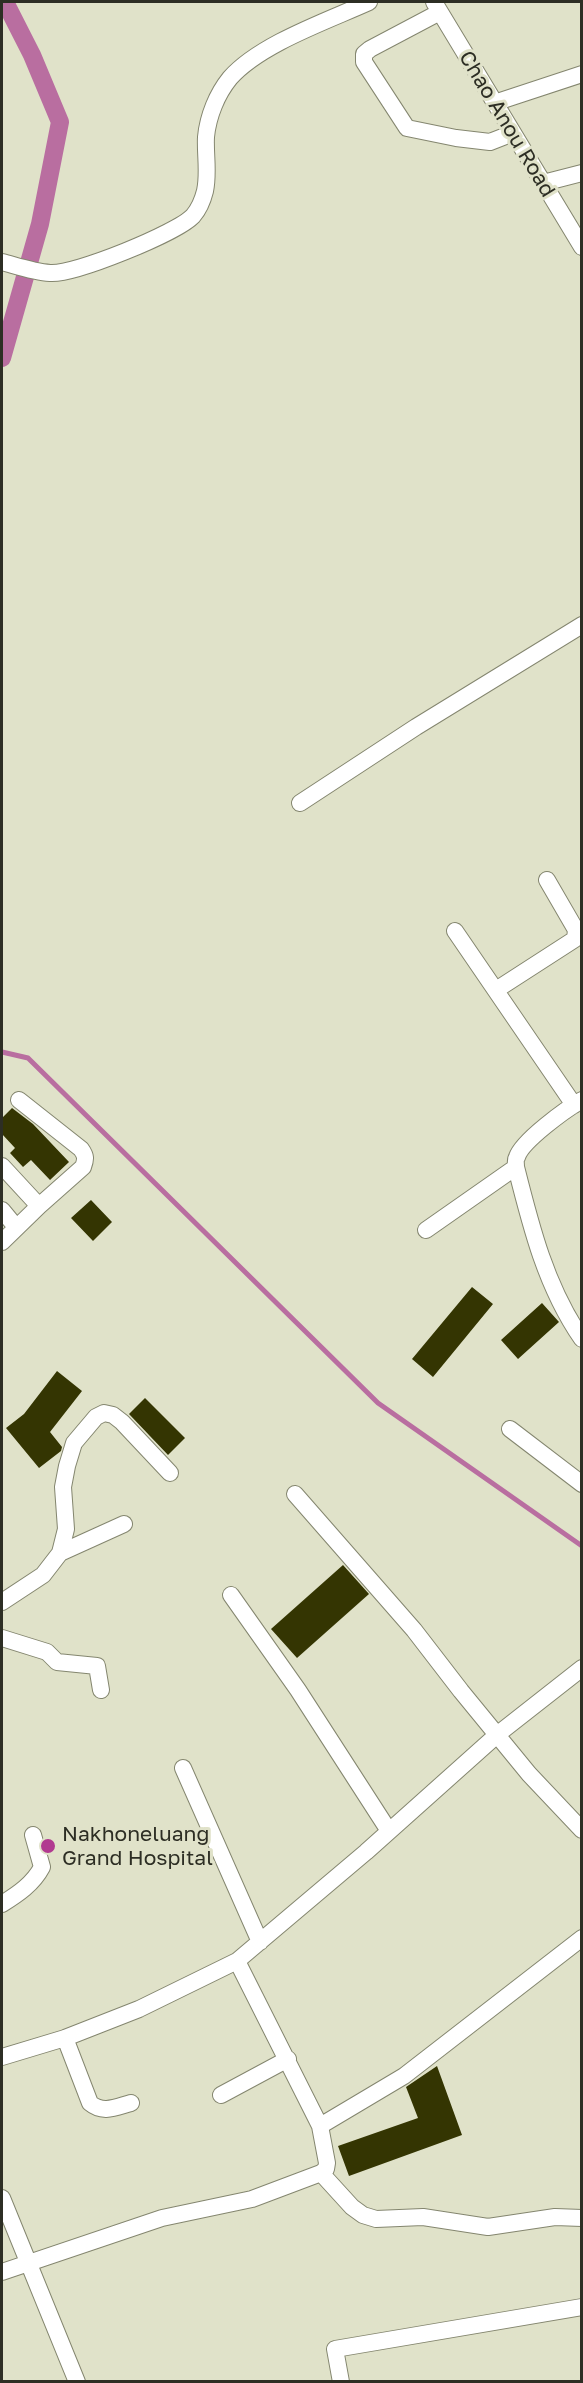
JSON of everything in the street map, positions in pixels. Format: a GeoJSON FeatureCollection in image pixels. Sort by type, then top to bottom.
{"type":"FeatureCollection","features":[{"type":"Feature","properties":{"kind":"street"},"geometry":{"type":"LineString","coordinates":[[2,262],[51,273],[74,270],[124,252],[182,224],[199,206],[205,191],[207,136],[213,105],[230,78],[250,60],[276,44],[369,2]]}},
{"type":"Feature","properties":{"kind":"street"},"geometry":{"type":"LineString","coordinates":[[437,7],[370,49],[364,54],[364,62],[407,128],[490,142],[513,133]]}},
{"type":"Feature","properties":{"kind":"street","name":"Chao Anou Road"},"geometry":{"type":"LineString","coordinates":[[437,7],[582,247]]}},
{"type":"Feature","properties":{"kind":"street"},"geometry":{"type":"LineString","coordinates":[[494,104],[582,74]]}},
{"type":"Feature","properties":{"kind":"street"},"geometry":{"type":"LineString","coordinates":[[543,183],[582,173]]}},
{"type":"Feature","properties":{"kind":"street"},"geometry":{"type":"LineString","coordinates":[[300,803],[416,727],[582,625]]}},
{"type":"Feature","properties":{"kind":"street"},"geometry":{"type":"LineString","coordinates":[[496,990],[575,939],[576,930],[547,880]]}},
{"type":"Feature","properties":{"kind":"street"},"geometry":{"type":"LineString","coordinates":[[455,931],[578,1103],[542,1129],[524,1147],[516,1157],[516,1167],[534,1238],[554,1291],[582,1339]]}},
{"type":"Feature","properties":{"kind":"street"},"geometry":{"type":"LineString","coordinates":[[2,1242],[83,1167],[86,1160],[81,1149],[19,1100]]}},
{"type":"Feature","properties":{"kind":"street"},"geometry":{"type":"LineString","coordinates":[[2,1166],[39,1206]]}},
{"type":"Feature","properties":{"kind":"street"},"geometry":{"type":"LineString","coordinates":[[426,1230],[516,1167]]}},
{"type":"Feature","properties":{"kind":"street"},"geometry":{"type":"LineString","coordinates":[[2,1210],[16,1227]]}},
{"type":"Feature","properties":{"kind":"street"},"geometry":{"type":"LineString","coordinates":[[2,1602],[43,1575],[60,1553],[66,1529],[63,1487],[67,1466],[74,1443],[96,1417],[104,1413],[123,1422],[170,1473]]}},
{"type":"Feature","properties":{"kind":"street"},"geometry":{"type":"LineString","coordinates":[[510,1429],[582,1484]]}},
{"type":"Feature","properties":{"kind":"street"},"geometry":{"type":"LineString","coordinates":[[295,1494],[414,1630],[529,1774],[582,1830]]}},
{"type":"Feature","properties":{"kind":"street"},"geometry":{"type":"LineString","coordinates":[[60,1553],[124,1524]]}},
{"type":"Feature","properties":{"kind":"street"},"geometry":{"type":"LineString","coordinates":[[231,1595],[298,1690],[389,1831]]}},
{"type":"Feature","properties":{"kind":"street"},"geometry":{"type":"LineString","coordinates":[[2,1638],[47,1652],[57,1662],[97,1666],[100,1690]]}},
{"type":"Feature","properties":{"kind":"street"},"geometry":{"type":"LineString","coordinates":[[2,2057],[65,2038],[139,2009],[237,1961],[498,1734],[582,1668]]}},
{"type":"Feature","properties":{"kind":"street"},"geometry":{"type":"LineString","coordinates":[[183,1767],[260,1942]]}},
{"type":"Feature","properties":{"kind":"street"},"geometry":{"type":"LineString","coordinates":[[2,1904],[36,1878],[42,1867],[33,1835]]}},
{"type":"Feature","properties":{"kind":"street"},"geometry":{"type":"LineString","coordinates":[[320,2126],[404,2076],[582,1938]]}},
{"type":"Feature","properties":{"kind":"street"},"geometry":{"type":"LineString","coordinates":[[2,2272],[162,2218],[252,2199],[321,2173],[326,2169],[327,2163],[320,2126],[237,1961]]}},
{"type":"Feature","properties":{"kind":"street"},"geometry":{"type":"LineString","coordinates":[[65,2038],[90,2103],[97,2109],[108,2110],[131,2103]]}},
{"type":"Feature","properties":{"kind":"street"},"geometry":{"type":"LineString","coordinates":[[220,2095],[288,2060]]}},
{"type":"Feature","properties":{"kind":"street"},"geometry":{"type":"LineString","coordinates":[[321,2173],[352,2207],[363,2215],[376,2219],[423,2217],[488,2227],[555,2217],[582,2217]]}},
{"type":"Feature","properties":{"kind":"street"},"geometry":{"type":"LineString","coordinates":[[2,2198],[77,2382]]}},
{"type":"Feature","properties":{"kind":"street"},"geometry":{"type":"LineString","coordinates":[[341,2382],[335,2349],[582,2307]]}},
{"type":"Feature","properties":{"kind":"building"},"geometry":{"type":"Polygon","coordinates":[[[12,1108],[33,1124],[69,1162],[50,1180],[31,1160],[23,1167],[10,1153],[15,1148],[2,1134],[2,1118],[12,1108]]]}},
{"type":"Feature","properties":{"kind":"building"},"geometry":{"type":"Polygon","coordinates":[[[91,1200],[112,1222],[93,1241],[71,1218],[91,1200]]]}},
{"type":"Feature","properties":{"kind":"building"},"geometry":{"type":"Polygon","coordinates":[[[472,1287],[493,1304],[433,1377],[412,1359],[472,1287]]]}},
{"type":"Feature","properties":{"kind":"building"},"geometry":{"type":"Polygon","coordinates":[[[542,1303],[559,1322],[518,1359],[501,1340],[542,1303]]]}},
{"type":"Feature","properties":{"kind":"building"},"geometry":{"type":"Polygon","coordinates":[[[57,1371],[82,1391],[50,1432],[62,1447],[61,1451],[39,1468],[6,1428],[24,1414],[57,1371]]]}},
{"type":"Feature","properties":{"kind":"building"},"geometry":{"type":"Polygon","coordinates":[[[145,1398],[185,1438],[168,1455],[129,1414],[145,1398]]]}},
{"type":"Feature","properties":{"kind":"building"},"geometry":{"type":"Polygon","coordinates":[[[343,1565],[369,1594],[297,1658],[271,1629],[343,1565]]]}},
{"type":"Feature","properties":{"kind":"building"},"geometry":{"type":"Polygon","coordinates":[[[437,2066],[462,2135],[349,2176],[338,2146],[418,2118],[406,2087],[437,2066]]]}},
{"type":"Feature","properties":{"kind":"waterway"},"geometry":{"type":"LineString","coordinates":[[2,358],[40,224],[60,122],[32,55],[5,2]]}},
{"type":"Feature","properties":{"kind":"waterway"},"geometry":{"type":"LineString","coordinates":[[2,1052],[28,1058],[378,1403],[582,1546]]}},
{"type":"Feature","properties":{"kind":"place","name":"Nakhoneluang Grand Hospital"},"geometry":{"type":"Point","coordinates":[48,1846]}}]}
